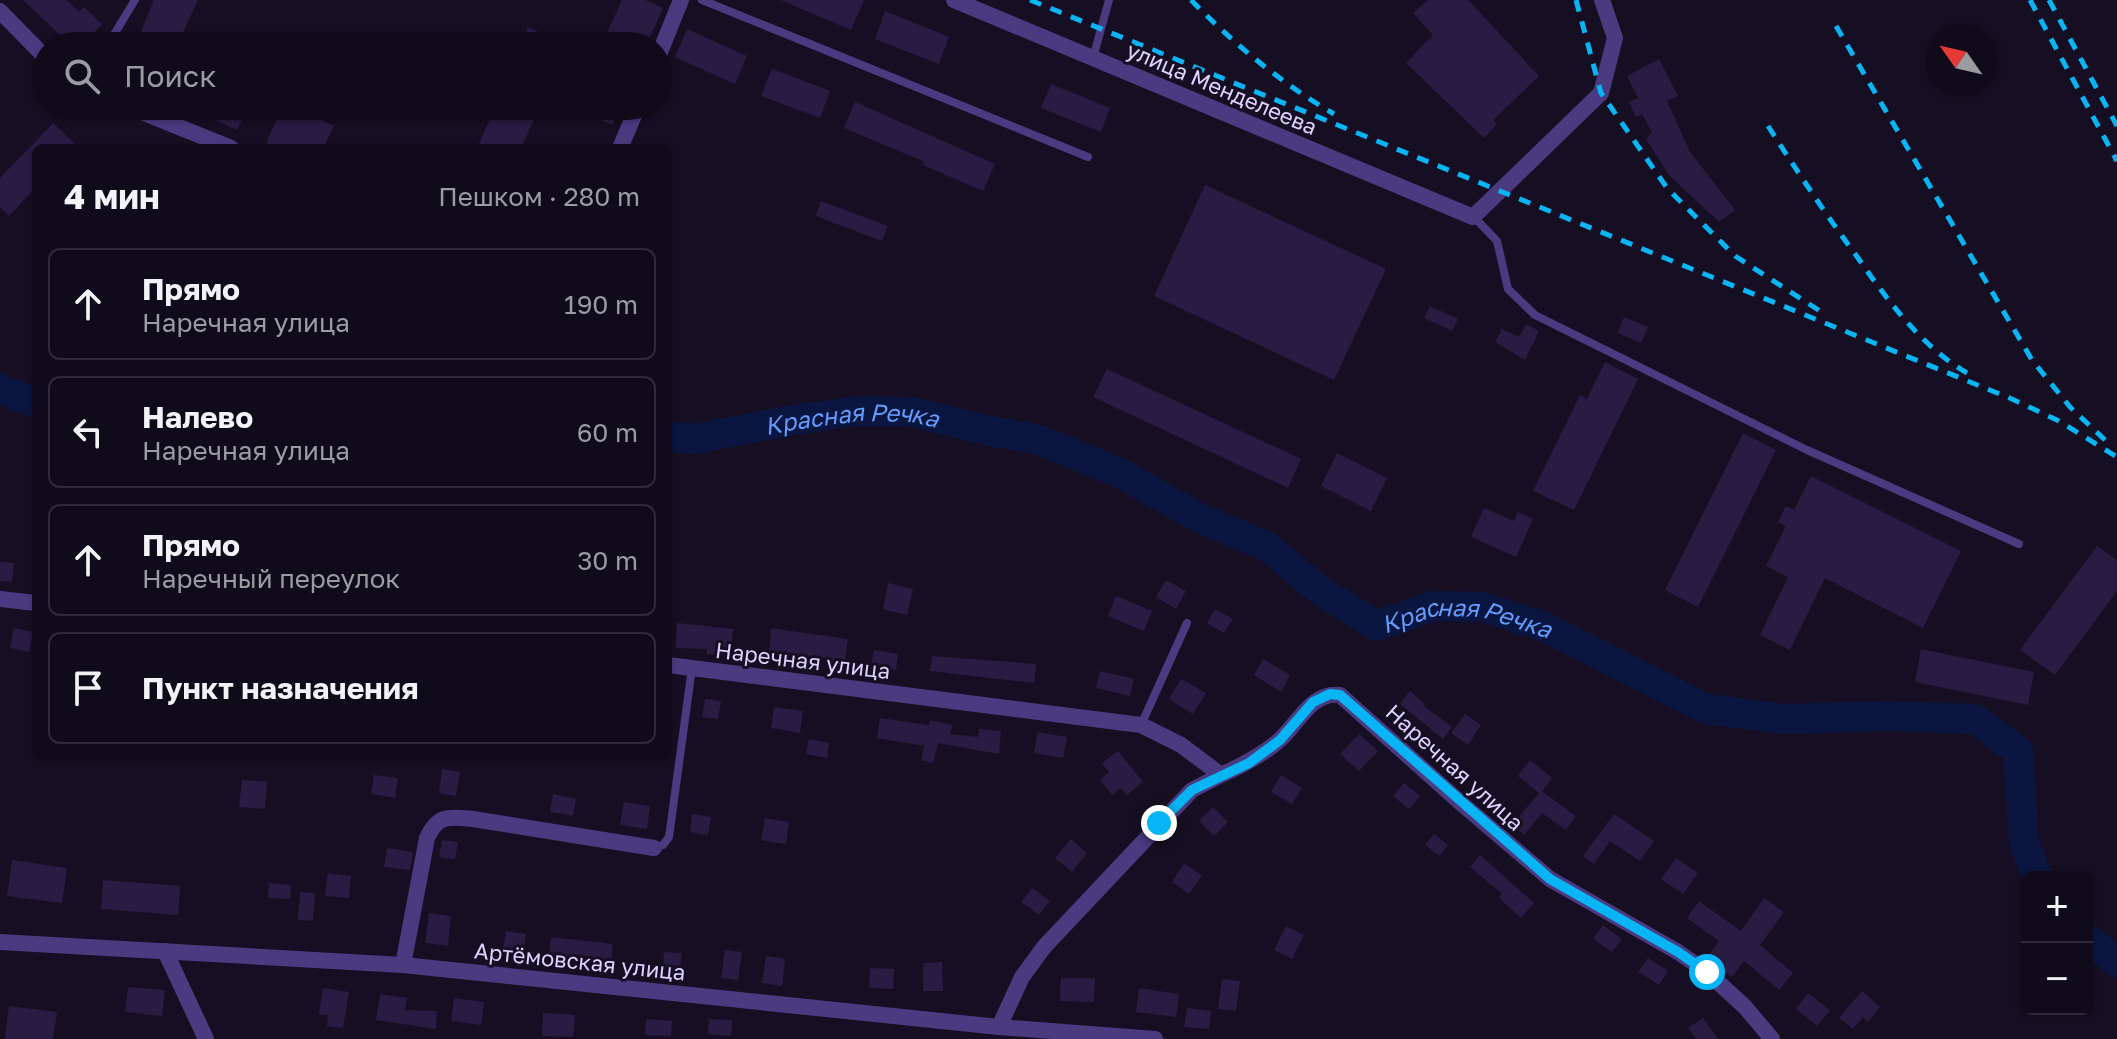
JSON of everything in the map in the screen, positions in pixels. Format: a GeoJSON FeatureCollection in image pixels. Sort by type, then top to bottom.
{"type":"FeatureCollection","features":[{"type":"Feature","properties":{"kind":"street"},"geometry":{"type":"LineString","coordinates":[[668,32],[681,0]]}},
{"type":"Feature","properties":{"kind":"street","name":"улица Менделеева"},"geometry":{"type":"LineString","coordinates":[[954,0],[1473,217]]}},
{"type":"Feature","properties":{"kind":"street"},"geometry":{"type":"LineString","coordinates":[[1473,217],[1601,93],[1615,38],[1602,0]]}},
{"type":"Feature","properties":{"kind":"street"},"geometry":{"type":"LineString","coordinates":[[0,11],[32,44]]}},
{"type":"Feature","properties":{"kind":"street"},"geometry":{"type":"LineString","coordinates":[[162,120],[221,144]]}},
{"type":"Feature","properties":{"kind":"street"},"geometry":{"type":"LineString","coordinates":[[622,144],[632,120]]}},
{"type":"Feature","properties":{"kind":"street"},"geometry":{"type":"LineString","coordinates":[[0,599],[32,603]]}},
{"type":"Feature","properties":{"kind":"street","name":"Наречная улица"},"geometry":{"type":"LineString","coordinates":[[672,666],[1141,725],[1181,745],[1221,775],[1249,763],[1280,740],[1313,702],[1330,694],[1340,695],[1550,879],[1678,952],[1707,972],[1745,1007],[1772,1039]]}},
{"type":"Feature","properties":{"kind":"street"},"geometry":{"type":"LineString","coordinates":[[999,1027],[1022,977],[1044,947],[1192,790],[1221,775]]}},
{"type":"Feature","properties":{"kind":"street"},"geometry":{"type":"LineString","coordinates":[[403,965],[427,838],[433,826],[442,819],[473,819],[654,848]]}},
{"type":"Feature","properties":{"kind":"street","name":"Артёмовская улица"},"geometry":{"type":"LineString","coordinates":[[0,942],[403,965],[999,1027],[1155,1039]]}},
{"type":"Feature","properties":{"kind":"street"},"geometry":{"type":"LineString","coordinates":[[165,951],[206,1039]]}},
{"type":"Feature","properties":{"kind":"lane"},"geometry":{"type":"LineString","coordinates":[[116,32],[135,0]]}},
{"type":"Feature","properties":{"kind":"lane"},"geometry":{"type":"LineString","coordinates":[[702,0],[1088,157]]}},
{"type":"Feature","properties":{"kind":"lane"},"geometry":{"type":"LineString","coordinates":[[1093,58],[1109,0]]}},
{"type":"Feature","properties":{"kind":"lane"},"geometry":{"type":"LineString","coordinates":[[1473,217],[1497,241],[1508,289],[1535,315],[1807,450],[2019,544]]}},
{"type":"Feature","properties":{"kind":"lane"},"geometry":{"type":"LineString","coordinates":[[1141,725],[1187,623]]}},
{"type":"Feature","properties":{"kind":"lane"},"geometry":{"type":"LineString","coordinates":[[654,848],[663,845],[669,837],[692,668]]}},
{"type":"Feature","properties":{"kind":"building"},"geometry":{"type":"Polygon","coordinates":[[[23,0],[67,0],[79,12],[84,7],[102,24],[94,32],[57,32],[23,0]]]}},
{"type":"Feature","properties":{"kind":"building"},"geometry":{"type":"Polygon","coordinates":[[[154,0],[198,0],[183,32],[141,32],[154,0]]]}},
{"type":"Feature","properties":{"kind":"building"},"geometry":{"type":"Polygon","coordinates":[[[622,0],[645,0],[663,8],[652,32],[608,32],[622,0]]]}},
{"type":"Feature","properties":{"kind":"building"},"geometry":{"type":"Polygon","coordinates":[[[781,0],[864,0],[851,30],[781,0]]]}},
{"type":"Feature","properties":{"kind":"building"},"geometry":{"type":"Polygon","coordinates":[[[1428,0],[1468,0],[1539,76],[1493,120],[1497,124],[1484,138],[1406,63],[1433,35],[1413,13],[1428,0]]]}},
{"type":"Feature","properties":{"kind":"building"},"geometry":{"type":"Polygon","coordinates":[[[885,11],[949,37],[939,64],[875,39],[885,11]]]}},
{"type":"Feature","properties":{"kind":"building"},"geometry":{"type":"Polygon","coordinates":[[[687,29],[747,56],[735,84],[675,57],[687,29]]]}},
{"type":"Feature","properties":{"kind":"building"},"geometry":{"type":"Polygon","coordinates":[[[1659,59],[1678,96],[1667,101],[1690,152],[1735,210],[1719,222],[1669,175],[1646,139],[1652,132],[1642,114],[1636,117],[1629,102],[1638,98],[1627,76],[1659,59]]]}},
{"type":"Feature","properties":{"kind":"building"},"geometry":{"type":"Polygon","coordinates":[[[772,69],[830,91],[820,118],[761,96],[772,69]]]}},
{"type":"Feature","properties":{"kind":"building"},"geometry":{"type":"Polygon","coordinates":[[[1051,84],[1110,108],[1101,132],[1041,108],[1051,84]]]}},
{"type":"Feature","properties":{"kind":"building"},"geometry":{"type":"Polygon","coordinates":[[[855,102],[995,164],[983,191],[923,165],[925,162],[844,128],[855,102]]]}},
{"type":"Feature","properties":{"kind":"building"},"geometry":{"type":"Polygon","coordinates":[[[215,120],[242,120],[237,130],[215,120]]]}},
{"type":"Feature","properties":{"kind":"building"},"geometry":{"type":"Polygon","coordinates":[[[277,120],[321,120],[334,126],[325,144],[266,143],[277,120]]]}},
{"type":"Feature","properties":{"kind":"building"},"geometry":{"type":"Polygon","coordinates":[[[490,120],[534,120],[523,144],[479,144],[490,120]]]}},
{"type":"Feature","properties":{"kind":"building"},"geometry":{"type":"Polygon","coordinates":[[[53,123],[75,144],[33,144],[53,123]]]}},
{"type":"Feature","properties":{"kind":"building"},"geometry":{"type":"Polygon","coordinates":[[[32,145],[32,191],[9,216],[0,207],[0,178],[32,145]]]}},
{"type":"Feature","properties":{"kind":"building"},"geometry":{"type":"Polygon","coordinates":[[[1205,185],[1386,269],[1334,380],[1154,296],[1205,185]]]}},
{"type":"Feature","properties":{"kind":"building"},"geometry":{"type":"Polygon","coordinates":[[[821,201],[888,226],[882,241],[816,216],[821,201]]]}},
{"type":"Feature","properties":{"kind":"building"},"geometry":{"type":"Polygon","coordinates":[[[1430,306],[1458,319],[1452,331],[1424,318],[1430,306]]]}},
{"type":"Feature","properties":{"kind":"building"},"geometry":{"type":"Polygon","coordinates":[[[1624,317],[1648,327],[1641,343],[1618,333],[1624,317]]]}},
{"type":"Feature","properties":{"kind":"building"},"geometry":{"type":"Polygon","coordinates":[[[1526,324],[1539,331],[1525,360],[1495,342],[1502,329],[1519,337],[1526,324]]]}},
{"type":"Feature","properties":{"kind":"building"},"geometry":{"type":"Polygon","coordinates":[[[1605,362],[1638,379],[1574,510],[1533,491],[1580,395],[1587,399],[1605,362]]]}},
{"type":"Feature","properties":{"kind":"building"},"geometry":{"type":"Polygon","coordinates":[[[1107,369],[1301,459],[1288,488],[1093,397],[1107,369]]]}},
{"type":"Feature","properties":{"kind":"building"},"geometry":{"type":"Polygon","coordinates":[[[1743,433],[1776,450],[1698,607],[1665,590],[1743,433]]]}},
{"type":"Feature","properties":{"kind":"building"},"geometry":{"type":"Polygon","coordinates":[[[1337,453],[1387,478],[1371,511],[1321,486],[1337,453]]]}},
{"type":"Feature","properties":{"kind":"building"},"geometry":{"type":"Polygon","coordinates":[[[1811,476],[1961,551],[1923,628],[1825,578],[1790,650],[1760,635],[1788,577],[1766,566],[1786,526],[1778,522],[1786,506],[1794,510],[1811,476]]]}},
{"type":"Feature","properties":{"kind":"building"},"geometry":{"type":"Polygon","coordinates":[[[1484,508],[1514,521],[1518,512],[1533,519],[1516,557],[1471,537],[1484,508]]]}},
{"type":"Feature","properties":{"kind":"building"},"geometry":{"type":"Polygon","coordinates":[[[2097,546],[2117,560],[2117,591],[2055,675],[2020,650],[2097,546]]]}},
{"type":"Feature","properties":{"kind":"building"},"geometry":{"type":"Polygon","coordinates":[[[0,562],[14,563],[12,582],[0,581],[0,562]]]}},
{"type":"Feature","properties":{"kind":"building"},"geometry":{"type":"Polygon","coordinates":[[[1166,580],[1186,591],[1176,609],[1156,597],[1166,580]]]}},
{"type":"Feature","properties":{"kind":"building"},"geometry":{"type":"Polygon","coordinates":[[[888,583],[913,589],[907,615],[883,609],[888,583]]]}},
{"type":"Feature","properties":{"kind":"building"},"geometry":{"type":"Polygon","coordinates":[[[1116,596],[1152,611],[1144,631],[1108,616],[1116,596]]]}},
{"type":"Feature","properties":{"kind":"building"},"geometry":{"type":"Polygon","coordinates":[[[1215,609],[1233,619],[1224,633],[1207,623],[1215,609]]]}},
{"type":"Feature","properties":{"kind":"building"},"geometry":{"type":"Polygon","coordinates":[[[677,623],[733,629],[731,656],[707,654],[707,649],[676,648],[677,623]]]}},
{"type":"Feature","properties":{"kind":"building"},"geometry":{"type":"Polygon","coordinates":[[[14,628],[32,632],[29,652],[10,648],[14,628]]]}},
{"type":"Feature","properties":{"kind":"building"},"geometry":{"type":"Polygon","coordinates":[[[771,628],[848,639],[845,661],[769,652],[771,628]]]}},
{"type":"Feature","properties":{"kind":"building"},"geometry":{"type":"Polygon","coordinates":[[[1921,649],[2034,672],[2028,705],[1915,682],[1921,649]]]}},
{"type":"Feature","properties":{"kind":"building"},"geometry":{"type":"Polygon","coordinates":[[[874,650],[898,654],[896,670],[871,666],[874,650]]]}},
{"type":"Feature","properties":{"kind":"building"},"geometry":{"type":"Polygon","coordinates":[[[932,656],[1036,664],[1034,683],[930,671],[932,656]]]}},
{"type":"Feature","properties":{"kind":"building"},"geometry":{"type":"Polygon","coordinates":[[[1263,659],[1290,675],[1281,692],[1254,675],[1263,659]]]}},
{"type":"Feature","properties":{"kind":"building"},"geometry":{"type":"Polygon","coordinates":[[[1100,671],[1134,679],[1130,696],[1096,688],[1100,671]]]}},
{"type":"Feature","properties":{"kind":"building"},"geometry":{"type":"Polygon","coordinates":[[[1181,679],[1206,693],[1193,714],[1169,699],[1181,679]]]}},
{"type":"Feature","properties":{"kind":"building"},"geometry":{"type":"Polygon","coordinates":[[[1410,691],[1452,727],[1443,739],[1400,704],[1410,691]]]}},
{"type":"Feature","properties":{"kind":"building"},"geometry":{"type":"Polygon","coordinates":[[[705,699],[721,701],[718,719],[702,717],[705,699]]]}},
{"type":"Feature","properties":{"kind":"building"},"geometry":{"type":"Polygon","coordinates":[[[774,707],[803,711],[800,733],[771,728],[774,707]]]}},
{"type":"Feature","properties":{"kind":"building"},"geometry":{"type":"Polygon","coordinates":[[[1465,714],[1481,725],[1468,745],[1451,733],[1465,714]]]}},
{"type":"Feature","properties":{"kind":"building"},"geometry":{"type":"Polygon","coordinates":[[[880,718],[929,725],[930,720],[952,725],[950,734],[978,737],[979,729],[1001,731],[999,754],[938,743],[933,763],[921,760],[924,746],[877,738],[880,718]]]}},
{"type":"Feature","properties":{"kind":"building"},"geometry":{"type":"Polygon","coordinates":[[[1038,732],[1067,737],[1063,758],[1034,753],[1038,732]]]}},
{"type":"Feature","properties":{"kind":"building"},"geometry":{"type":"Polygon","coordinates":[[[1359,734],[1378,751],[1359,771],[1340,754],[1359,734]]]}},
{"type":"Feature","properties":{"kind":"building"},"geometry":{"type":"Polygon","coordinates":[[[809,739],[829,743],[827,758],[806,754],[809,739]]]}},
{"type":"Feature","properties":{"kind":"building"},"geometry":{"type":"Polygon","coordinates":[[[1118,751],[1143,782],[1127,795],[1121,788],[1112,795],[1100,780],[1109,772],[1102,763],[1118,751]]]}},
{"type":"Feature","properties":{"kind":"building"},"geometry":{"type":"Polygon","coordinates":[[[1530,760],[1552,778],[1542,791],[1576,816],[1566,830],[1542,813],[1524,835],[1512,825],[1539,793],[1518,776],[1530,760]]]}},
{"type":"Feature","properties":{"kind":"building"},"geometry":{"type":"Polygon","coordinates":[[[442,769],[460,772],[456,796],[439,793],[442,769]]]}},
{"type":"Feature","properties":{"kind":"building"},"geometry":{"type":"Polygon","coordinates":[[[374,775],[398,778],[395,798],[371,794],[374,775]]]}},
{"type":"Feature","properties":{"kind":"building"},"geometry":{"type":"Polygon","coordinates":[[[1281,775],[1302,788],[1292,804],[1271,792],[1281,775]]]}},
{"type":"Feature","properties":{"kind":"building"},"geometry":{"type":"Polygon","coordinates":[[[242,780],[267,782],[265,809],[239,807],[242,780]]]}},
{"type":"Feature","properties":{"kind":"building"},"geometry":{"type":"Polygon","coordinates":[[[1404,783],[1420,796],[1409,809],[1393,796],[1404,783]]]}},
{"type":"Feature","properties":{"kind":"building"},"geometry":{"type":"Polygon","coordinates":[[[553,794],[576,799],[573,816],[550,812],[553,794]]]}},
{"type":"Feature","properties":{"kind":"building"},"geometry":{"type":"Polygon","coordinates":[[[624,802],[650,806],[647,829],[620,825],[624,802]]]}},
{"type":"Feature","properties":{"kind":"building"},"geometry":{"type":"Polygon","coordinates":[[[1213,807],[1228,822],[1214,836],[1199,821],[1213,807]]]}},
{"type":"Feature","properties":{"kind":"building"},"geometry":{"type":"Polygon","coordinates":[[[692,814],[711,817],[708,835],[690,832],[692,814]]]}},
{"type":"Feature","properties":{"kind":"building"},"geometry":{"type":"Polygon","coordinates":[[[1614,814],[1654,841],[1640,861],[1610,841],[1594,864],[1583,856],[1614,814]]]}},
{"type":"Feature","properties":{"kind":"building"},"geometry":{"type":"Polygon","coordinates":[[[765,818],[789,822],[786,844],[761,840],[765,818]]]}},
{"type":"Feature","properties":{"kind":"building"},"geometry":{"type":"Polygon","coordinates":[[[1434,834],[1448,845],[1440,856],[1425,845],[1434,834]]]}},
{"type":"Feature","properties":{"kind":"building"},"geometry":{"type":"Polygon","coordinates":[[[1071,839],[1087,853],[1072,872],[1055,858],[1071,839]]]}},
{"type":"Feature","properties":{"kind":"building"},"geometry":{"type":"Polygon","coordinates":[[[442,840],[458,842],[455,859],[439,857],[442,840]]]}},
{"type":"Feature","properties":{"kind":"building"},"geometry":{"type":"Polygon","coordinates":[[[387,848],[413,852],[410,870],[384,867],[387,848]]]}},
{"type":"Feature","properties":{"kind":"building"},"geometry":{"type":"Polygon","coordinates":[[[1480,855],[1534,903],[1521,918],[1499,898],[1502,894],[1470,867],[1480,855]]]}},
{"type":"Feature","properties":{"kind":"building"},"geometry":{"type":"Polygon","coordinates":[[[1676,858],[1698,873],[1683,894],[1661,879],[1676,858]]]}},
{"type":"Feature","properties":{"kind":"building"},"geometry":{"type":"Polygon","coordinates":[[[12,860],[67,868],[62,903],[7,896],[12,860]]]}},
{"type":"Feature","properties":{"kind":"building"},"geometry":{"type":"Polygon","coordinates":[[[1184,863],[1202,876],[1189,894],[1172,882],[1184,863]]]}},
{"type":"Feature","properties":{"kind":"building"},"geometry":{"type":"Polygon","coordinates":[[[328,873],[351,876],[349,898],[325,896],[328,873]]]}},
{"type":"Feature","properties":{"kind":"building"},"geometry":{"type":"Polygon","coordinates":[[[103,880],[180,886],[178,915],[101,909],[103,880]]]}},
{"type":"Feature","properties":{"kind":"building"},"geometry":{"type":"Polygon","coordinates":[[[269,883],[291,885],[290,899],[268,898],[269,883]]]}},
{"type":"Feature","properties":{"kind":"building"},"geometry":{"type":"Polygon","coordinates":[[[1032,888],[1050,901],[1039,915],[1021,902],[1032,888]]]}},
{"type":"Feature","properties":{"kind":"building"},"geometry":{"type":"Polygon","coordinates":[[[300,892],[315,893],[313,921],[298,920],[300,892]]]}},
{"type":"Feature","properties":{"kind":"building"},"geometry":{"type":"Polygon","coordinates":[[[1764,898],[1784,912],[1760,945],[1793,973],[1779,990],[1744,961],[1732,977],[1706,958],[1719,941],[1687,918],[1699,901],[1741,931],[1764,898]]]}},
{"type":"Feature","properties":{"kind":"building"},"geometry":{"type":"Polygon","coordinates":[[[429,913],[451,916],[448,946],[425,943],[429,913]]]}},
{"type":"Feature","properties":{"kind":"building"},"geometry":{"type":"Polygon","coordinates":[[[1603,925],[1622,939],[1612,952],[1593,939],[1603,925]]]}},
{"type":"Feature","properties":{"kind":"building"},"geometry":{"type":"Polygon","coordinates":[[[1286,926],[1304,935],[1292,959],[1274,950],[1286,926]]]}},
{"type":"Feature","properties":{"kind":"building"},"geometry":{"type":"Polygon","coordinates":[[[506,931],[526,934],[523,954],[503,951],[506,931]]]}},
{"type":"Feature","properties":{"kind":"building"},"geometry":{"type":"Polygon","coordinates":[[[551,937],[613,944],[611,962],[568,956],[568,960],[549,958],[551,937]]]}},
{"type":"Feature","properties":{"kind":"building"},"geometry":{"type":"Polygon","coordinates":[[[725,950],[742,952],[738,980],[721,978],[725,950]]]}},
{"type":"Feature","properties":{"kind":"building"},"geometry":{"type":"Polygon","coordinates":[[[664,952],[682,953],[680,969],[663,967],[664,952]]]}},
{"type":"Feature","properties":{"kind":"building"},"geometry":{"type":"Polygon","coordinates":[[[766,956],[785,959],[782,986],[762,983],[766,956]]]}},
{"type":"Feature","properties":{"kind":"building"},"geometry":{"type":"Polygon","coordinates":[[[1648,958],[1668,971],[1659,985],[1638,972],[1648,958]]]}},
{"type":"Feature","properties":{"kind":"building"},"geometry":{"type":"Polygon","coordinates":[[[942,962],[943,991],[923,991],[923,963],[942,962]]]}},
{"type":"Feature","properties":{"kind":"building"},"geometry":{"type":"Polygon","coordinates":[[[870,968],[894,969],[893,989],[869,988],[870,968]]]}},
{"type":"Feature","properties":{"kind":"building"},"geometry":{"type":"Polygon","coordinates":[[[1061,978],[1095,978],[1094,1002],[1060,1001],[1061,978]]]}},
{"type":"Feature","properties":{"kind":"building"},"geometry":{"type":"Polygon","coordinates":[[[1222,979],[1240,981],[1236,1011],[1218,1009],[1222,979]]]}},
{"type":"Feature","properties":{"kind":"building"},"geometry":{"type":"Polygon","coordinates":[[[128,987],[165,990],[162,1016],[125,1012],[128,987]]]}},
{"type":"Feature","properties":{"kind":"building"},"geometry":{"type":"Polygon","coordinates":[[[323,988],[349,992],[343,1028],[327,1026],[328,1015],[319,1014],[323,988]]]}},
{"type":"Feature","properties":{"kind":"building"},"geometry":{"type":"Polygon","coordinates":[[[1139,988],[1179,994],[1176,1017],[1136,1012],[1139,988]]]}},
{"type":"Feature","properties":{"kind":"building"},"geometry":{"type":"Polygon","coordinates":[[[1862,991],[1880,1007],[1868,1022],[1863,1017],[1853,1029],[1839,1018],[1862,991]]]}},
{"type":"Feature","properties":{"kind":"building"},"geometry":{"type":"Polygon","coordinates":[[[1808,993],[1830,1010],[1817,1026],[1796,1009],[1808,993]]]}},
{"type":"Feature","properties":{"kind":"building"},"geometry":{"type":"Polygon","coordinates":[[[380,994],[407,998],[405,1010],[437,1011],[436,1029],[376,1020],[380,994]]]}},
{"type":"Feature","properties":{"kind":"building"},"geometry":{"type":"Polygon","coordinates":[[[454,998],[484,1002],[481,1025],[451,1021],[454,998]]]}},
{"type":"Feature","properties":{"kind":"building"},"geometry":{"type":"Polygon","coordinates":[[[9,1006],[57,1012],[53,1039],[5,1039],[9,1006]]]}},
{"type":"Feature","properties":{"kind":"building"},"geometry":{"type":"Polygon","coordinates":[[[1187,1008],[1211,1011],[1209,1029],[1184,1027],[1187,1008]]]}},
{"type":"Feature","properties":{"kind":"building"},"geometry":{"type":"Polygon","coordinates":[[[543,1013],[575,1015],[573,1037],[542,1036],[543,1013]]]}},
{"type":"Feature","properties":{"kind":"building"},"geometry":{"type":"Polygon","coordinates":[[[1703,1018],[1718,1039],[1696,1039],[1688,1028],[1703,1018]]]}},
{"type":"Feature","properties":{"kind":"building"},"geometry":{"type":"Polygon","coordinates":[[[646,1019],[672,1021],[671,1036],[645,1035],[646,1019]]]}},
{"type":"Feature","properties":{"kind":"building"},"geometry":{"type":"Polygon","coordinates":[[[709,1019],[732,1020],[731,1036],[708,1034],[709,1019]]]}},
{"type":"Feature","properties":{"kind":"waterway","name":"Красная Речка"},"geometry":{"type":"LineString","coordinates":[[0,389],[32,401]]}},
{"type":"Feature","properties":{"kind":"waterway","name":"Красная Речка"},"geometry":{"type":"LineString","coordinates":[[672,437],[695,439],[792,420],[859,411],[913,412],[1039,440],[1120,473],[1201,519],[1266,546],[1322,592],[1377,626],[1434,606],[1483,607],[1545,627],[1706,709],[1785,719],[1886,716],[1975,719],[2018,751],[2024,842],[2035,871]]}},
{"type":"Feature","properties":{"kind":"waterway","name":"Красная Речка"},"geometry":{"type":"LineString","coordinates":[[2092,943],[2117,962]]}},
{"type":"Feature","properties":{"kind":"railway"},"geometry":{"type":"LineString","coordinates":[[1030,0],[2012,399],[2059,421],[2117,457]]}},
{"type":"Feature","properties":{"kind":"railway"},"geometry":{"type":"LineString","coordinates":[[1191,0],[1259,62],[1334,114]]}},
{"type":"Feature","properties":{"kind":"railway"},"geometry":{"type":"LineString","coordinates":[[1576,0],[1601,93],[1667,188],[1735,256],[1820,311]]}},
{"type":"Feature","properties":{"kind":"railway"},"geometry":{"type":"LineString","coordinates":[[2030,0],[2117,161]]}},
{"type":"Feature","properties":{"kind":"railway"},"geometry":{"type":"LineString","coordinates":[[2049,0],[2117,126]]}},
{"type":"Feature","properties":{"kind":"railway"},"geometry":{"type":"LineString","coordinates":[[1836,26],[2032,360],[2070,407],[2105,440]]}},
{"type":"Feature","properties":{"kind":"railway"},"geometry":{"type":"LineString","coordinates":[[1768,126],[1823,209],[1894,306],[1935,350],[1967,373]]}},
{"type":"Feature","properties":{"kind":"route"},"geometry":{"type":"LineString","coordinates":[[1159,823],[1192,790],[1249,763],[1280,740],[1313,702],[1330,694],[1340,695],[1550,879],[1678,952],[1707,972]]}}]}
